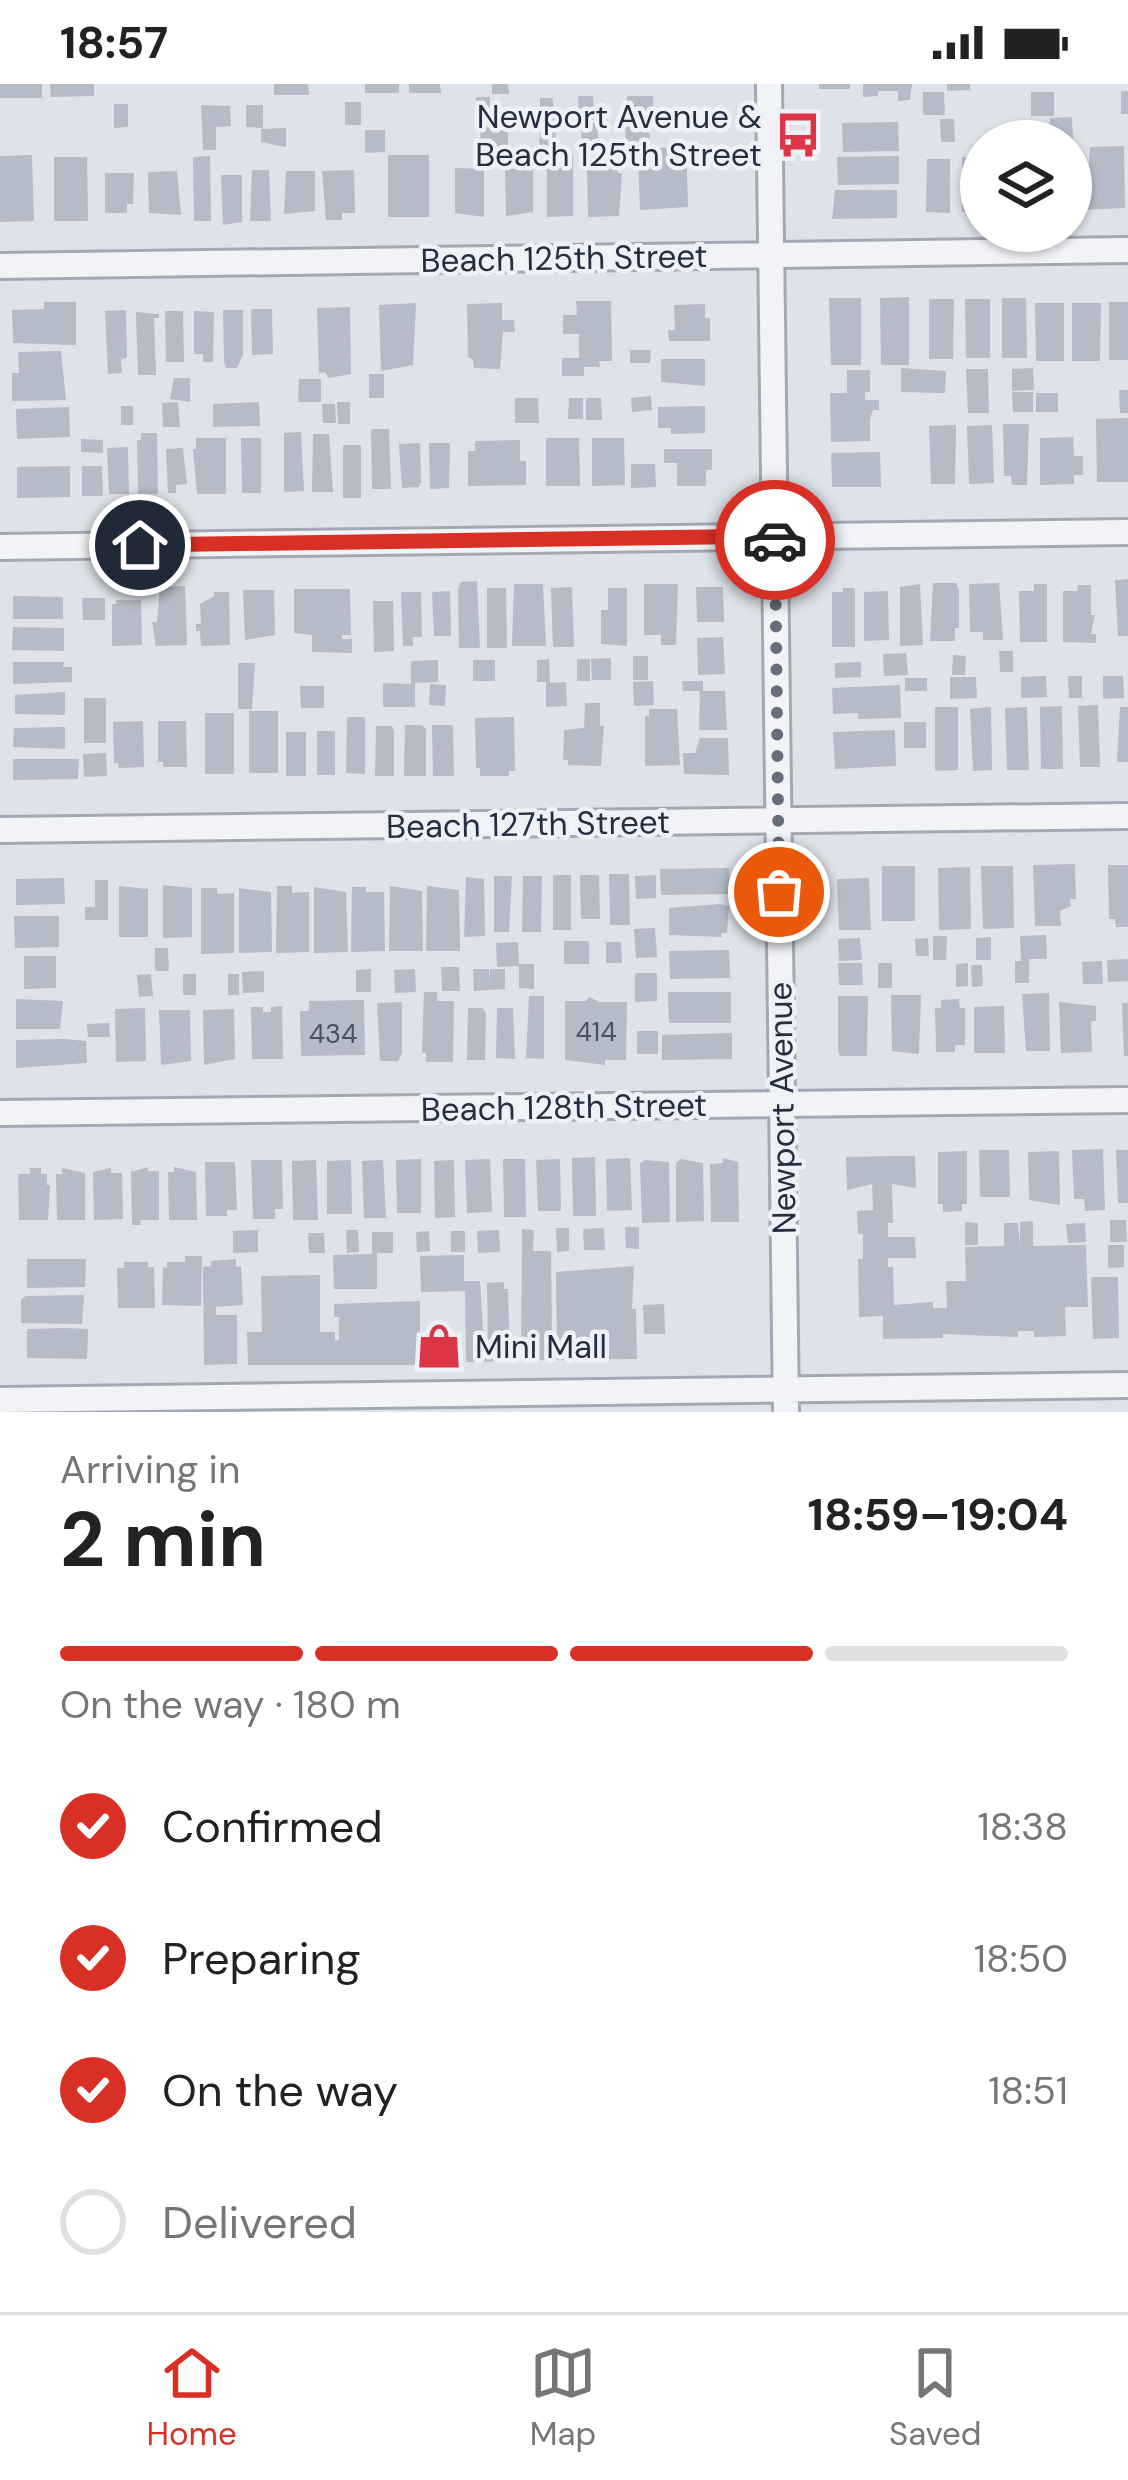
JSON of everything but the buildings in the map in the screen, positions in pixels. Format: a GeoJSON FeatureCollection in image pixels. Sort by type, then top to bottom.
{"type":"FeatureCollection","features":[{"type":"Feature","properties":{"kind":"street","name":"Newport Avenue"},"geometry":{"type":"LineString","coordinates":[[769,84],[786,1401]]}},
{"type":"Feature","properties":{"kind":"street","name":"Beach 125th Street"},"geometry":{"type":"LineString","coordinates":[[0,266],[1128,250]]}},
{"type":"Feature","properties":{"kind":"street"},"geometry":{"type":"LineString","coordinates":[[0,547],[1128,532]]}},
{"type":"Feature","properties":{"kind":"street","name":"Beach 127th Street"},"geometry":{"type":"LineString","coordinates":[[0,830],[1128,816]]}},
{"type":"Feature","properties":{"kind":"street","name":"Beach 128th Street"},"geometry":{"type":"LineString","coordinates":[[0,1113],[1128,1100]]}},
{"type":"Feature","properties":{"kind":"street"},"geometry":{"type":"LineString","coordinates":[[0,1400],[786,1401],[1128,1385]]}},
{"type":"Feature","properties":{"kind":"way so far"},"geometry":{"type":"LineString","coordinates":[[775,540],[779,892]]}},
{"type":"Feature","properties":{"kind":"place","name":"Newport Avenue & Beach 125th Street"},"geometry":{"type":"Point","coordinates":[798,135]}},
{"type":"Feature","properties":{"kind":"place","name":"Mini Mall"},"geometry":{"type":"Point","coordinates":[439,1346]}},
{"type":"Feature","properties":{"kind":"route"},"geometry":{"type":"LineString","coordinates":[[140,545],[775,536],[775,540]]}}]}
